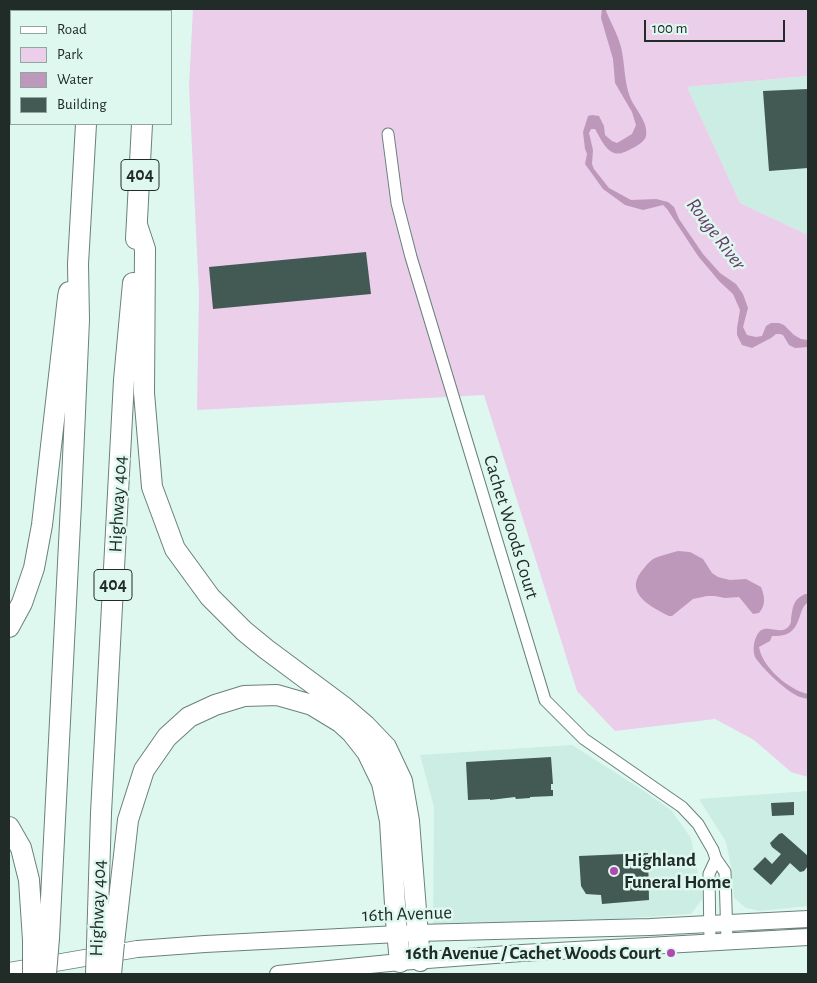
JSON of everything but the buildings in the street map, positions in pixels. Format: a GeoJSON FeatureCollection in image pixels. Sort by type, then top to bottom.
{"type":"FeatureCollection","features":[{"type":"Feature","properties":{"kind":"highway","name":"404"},"geometry":{"type":"LineString","coordinates":[[46,974],[41,939],[72,494],[79,320],[78,264],[86,125]]}},
{"type":"Feature","properties":{"kind":"highway","name":"Highway 404"},"geometry":{"type":"LineString","coordinates":[[96,974],[106,944],[101,813],[123,400],[137,225],[142,125]]}},
{"type":"Feature","properties":{"kind":"highway"},"geometry":{"type":"LineString","coordinates":[[137,225],[145,249],[144,393],[152,487],[175,549],[210,597],[244,632],[344,707],[365,725],[386,748],[402,781],[409,821],[407,933],[400,962]]}},
{"type":"Feature","properties":{"kind":"highway"},"geometry":{"type":"LineString","coordinates":[[9,627],[22,603],[34,568],[42,525],[68,297],[78,264]]}},
{"type":"Feature","properties":{"kind":"highway"},"geometry":{"type":"LineString","coordinates":[[111,974],[106,944],[128,820],[144,770],[167,737],[190,717],[215,705],[244,696],[276,696],[312,705],[340,722],[352,733],[367,752],[382,783],[390,821],[407,933],[420,961]]}},
{"type":"Feature","properties":{"kind":"highway"},"geometry":{"type":"LineString","coordinates":[[9,827],[21,848],[41,939],[33,974]]}},
{"type":"Feature","properties":{"kind":"main road","name":"16th Avenue"},"geometry":{"type":"LineString","coordinates":[[9,971],[137,950],[205,944],[407,933],[630,928],[808,919]]}},
{"type":"Feature","properties":{"kind":"main road"},"geometry":{"type":"LineString","coordinates":[[278,974],[522,953],[808,937]]}},
{"type":"Feature","properties":{"kind":"street","name":"Cachet Woods Court"},"geometry":{"type":"LineString","coordinates":[[388,134],[397,203],[411,257],[545,700],[584,739],[682,807],[698,824],[725,872],[727,941]]}},
{"type":"Feature","properties":{"kind":"street"},"geometry":{"type":"LineString","coordinates":[[710,942],[709,874],[716,859]]}},
{"type":"Feature","properties":{"kind":"shaded area"},"geometry":{"type":"Polygon","coordinates":[[[808,76],[808,235],[740,203],[687,87],[808,76]]]}},
{"type":"Feature","properties":{"kind":"shaded area"},"geometry":{"type":"Polygon","coordinates":[[[572,745],[671,810],[691,838],[703,898],[691,914],[433,931],[434,807],[420,755],[572,745]]]}},
{"type":"Feature","properties":{"kind":"shaded area"},"geometry":{"type":"Polygon","coordinates":[[[808,791],[808,906],[760,911],[746,908],[734,898],[726,842],[699,799],[808,791]]]}},
{"type":"Feature","properties":{"kind":"green space"},"geometry":{"type":"Polygon","coordinates":[[[193,9],[808,9],[808,76],[687,87],[740,203],[808,235],[808,777],[791,772],[754,740],[715,719],[615,731],[577,691],[484,395],[197,410],[199,293],[189,86],[193,9]]]}},
{"type":"Feature","properties":{"kind":"water"},"geometry":{"type":"Polygon","coordinates":[[[602,9],[607,9],[606,11],[618,38],[628,91],[643,120],[646,136],[640,144],[632,149],[617,154],[609,150],[595,129],[591,129],[589,133],[593,150],[592,164],[594,169],[609,188],[631,200],[656,199],[668,202],[674,207],[679,219],[703,254],[720,273],[736,284],[743,294],[748,308],[743,327],[747,335],[762,336],[766,326],[771,323],[779,323],[784,325],[794,335],[808,340],[808,347],[795,348],[789,345],[783,335],[780,334],[776,334],[752,348],[742,345],[737,335],[740,310],[733,294],[698,256],[667,209],[663,205],[643,210],[625,205],[603,189],[585,164],[587,154],[583,132],[588,116],[599,116],[604,126],[605,135],[617,143],[632,134],[636,125],[632,112],[615,83],[613,59],[601,18],[602,9]]]}},
{"type":"Feature","properties":{"kind":"water"},"geometry":{"type":"Polygon","coordinates":[[[678,551],[690,552],[703,559],[712,573],[718,577],[730,580],[746,579],[761,587],[764,601],[759,613],[753,614],[739,597],[725,598],[715,596],[693,599],[672,616],[655,609],[638,593],[636,587],[637,580],[649,562],[655,558],[678,551]]]}},
{"type":"Feature","properties":{"kind":"water"},"geometry":{"type":"Polygon","coordinates":[[[805,594],[808,594],[808,602],[802,610],[794,629],[784,635],[772,636],[770,641],[759,647],[761,655],[771,670],[785,683],[808,694],[808,699],[796,695],[778,682],[758,661],[754,651],[755,640],[760,631],[763,629],[783,630],[789,626],[794,604],[805,594]]]}},
{"type":"Feature","properties":{"kind":"place","name":"Highland Funeral Home"},"geometry":{"type":"Point","coordinates":[614,871]}},
{"type":"Feature","properties":{"kind":"place","name":"16th Avenue / Cachet Woods Court"},"geometry":{"type":"Point","coordinates":[671,953]}},
{"type":"Feature","properties":{"kind":"water label","name":"Rouge River"},"geometry":{"type":"Point","coordinates":[716,234]}}]}
